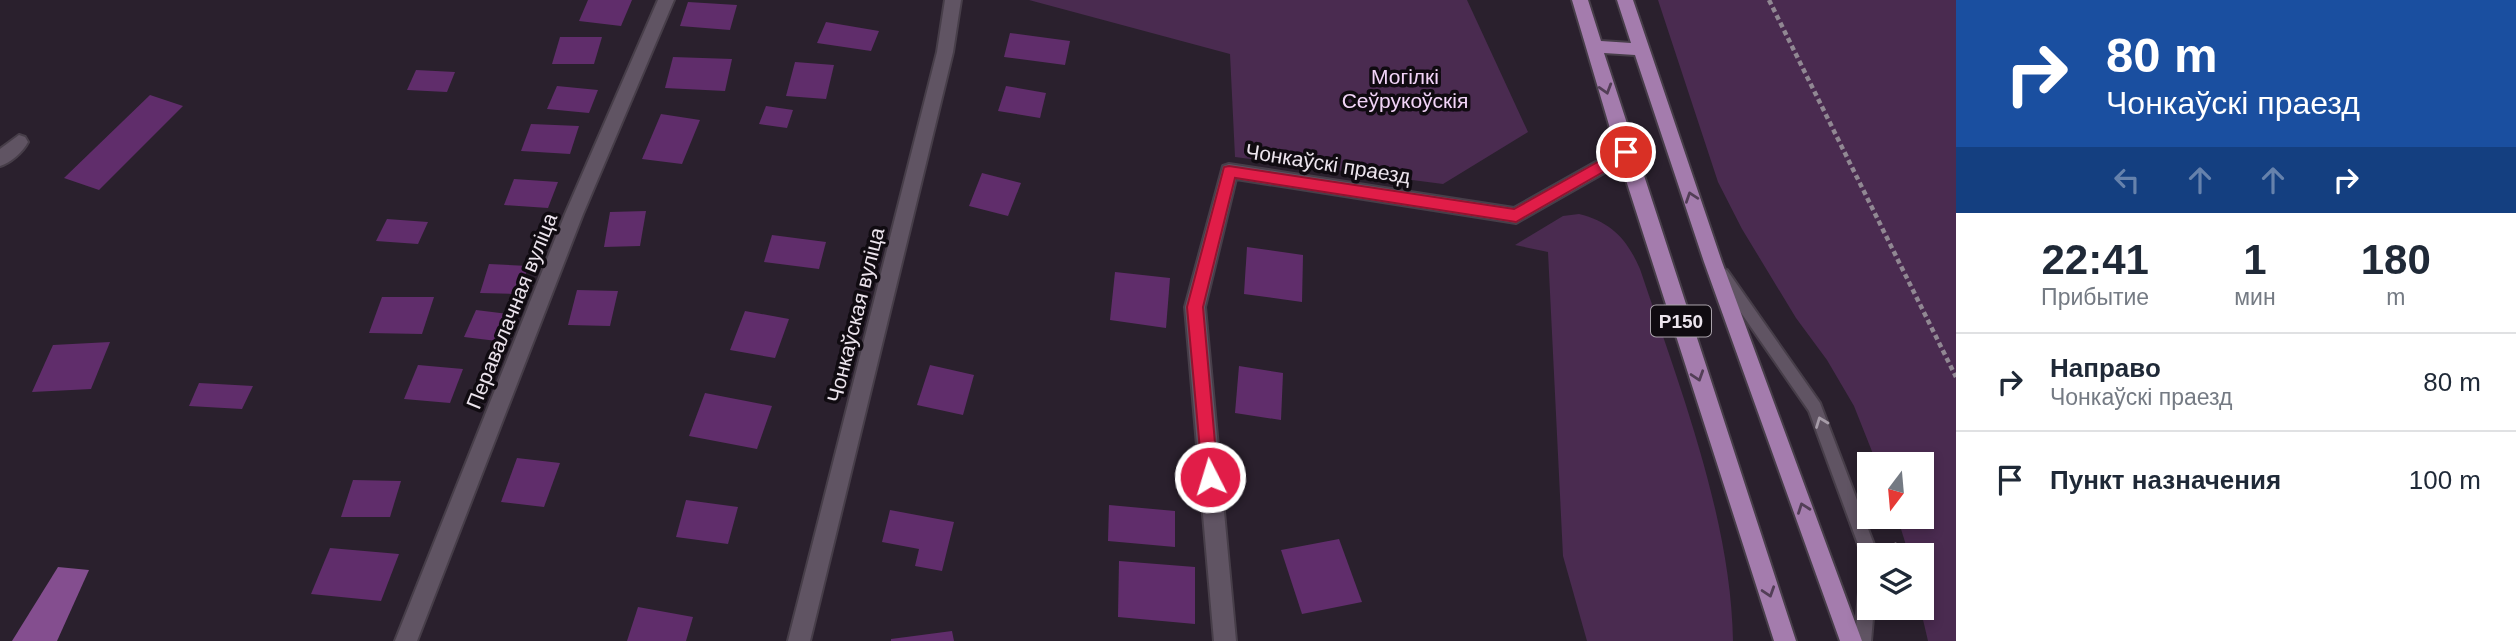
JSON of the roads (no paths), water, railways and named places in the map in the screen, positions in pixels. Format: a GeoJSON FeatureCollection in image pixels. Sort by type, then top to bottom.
{"type":"FeatureCollection","features":[{"type":"Feature","properties":{"kind":"main road","name":"Р150"},"geometry":{"type":"LineString","coordinates":[[1580,0],[1626,152],[1784,641]]}},
{"type":"Feature","properties":{"kind":"main road","name":"Р150"},"geometry":{"type":"LineString","coordinates":[[1625,0],[1713,261],[1851,641]]}},
{"type":"Feature","properties":{"kind":"main road"},"geometry":{"type":"LineString","coordinates":[[1593,47],[1640,49]]}},
{"type":"Feature","properties":{"kind":"street","name":"Перавалачная вуліца"},"geometry":{"type":"LineString","coordinates":[[406,641],[574,215],[666,0]]}},
{"type":"Feature","properties":{"kind":"street","name":"Чонкаўская вуліца"},"geometry":{"type":"LineString","coordinates":[[799,641],[945,52],[953,0]]}},
{"type":"Feature","properties":{"kind":"street"},"geometry":{"type":"LineString","coordinates":[[0,159],[19,142]]}},
{"type":"Feature","properties":{"kind":"street","name":"Чонкаўскі праезд"},"geometry":{"type":"LineString","coordinates":[[1225,641],[1195,307],[1229,172],[1516,216],[1626,152]]}},
{"type":"Feature","properties":{"kind":"lane"},"geometry":{"type":"LineString","coordinates":[[1713,261],[1815,408],[1866,543]]}},
{"type":"Feature","properties":{"kind":"lane"},"geometry":{"type":"LineString","coordinates":[[1863,641],[1865,620]]}},
{"type":"Feature","properties":{"kind":"park label","name":"Могілкі Сеўрукоўскія"},"geometry":{"type":"Point","coordinates":[1405,89]}}]}
